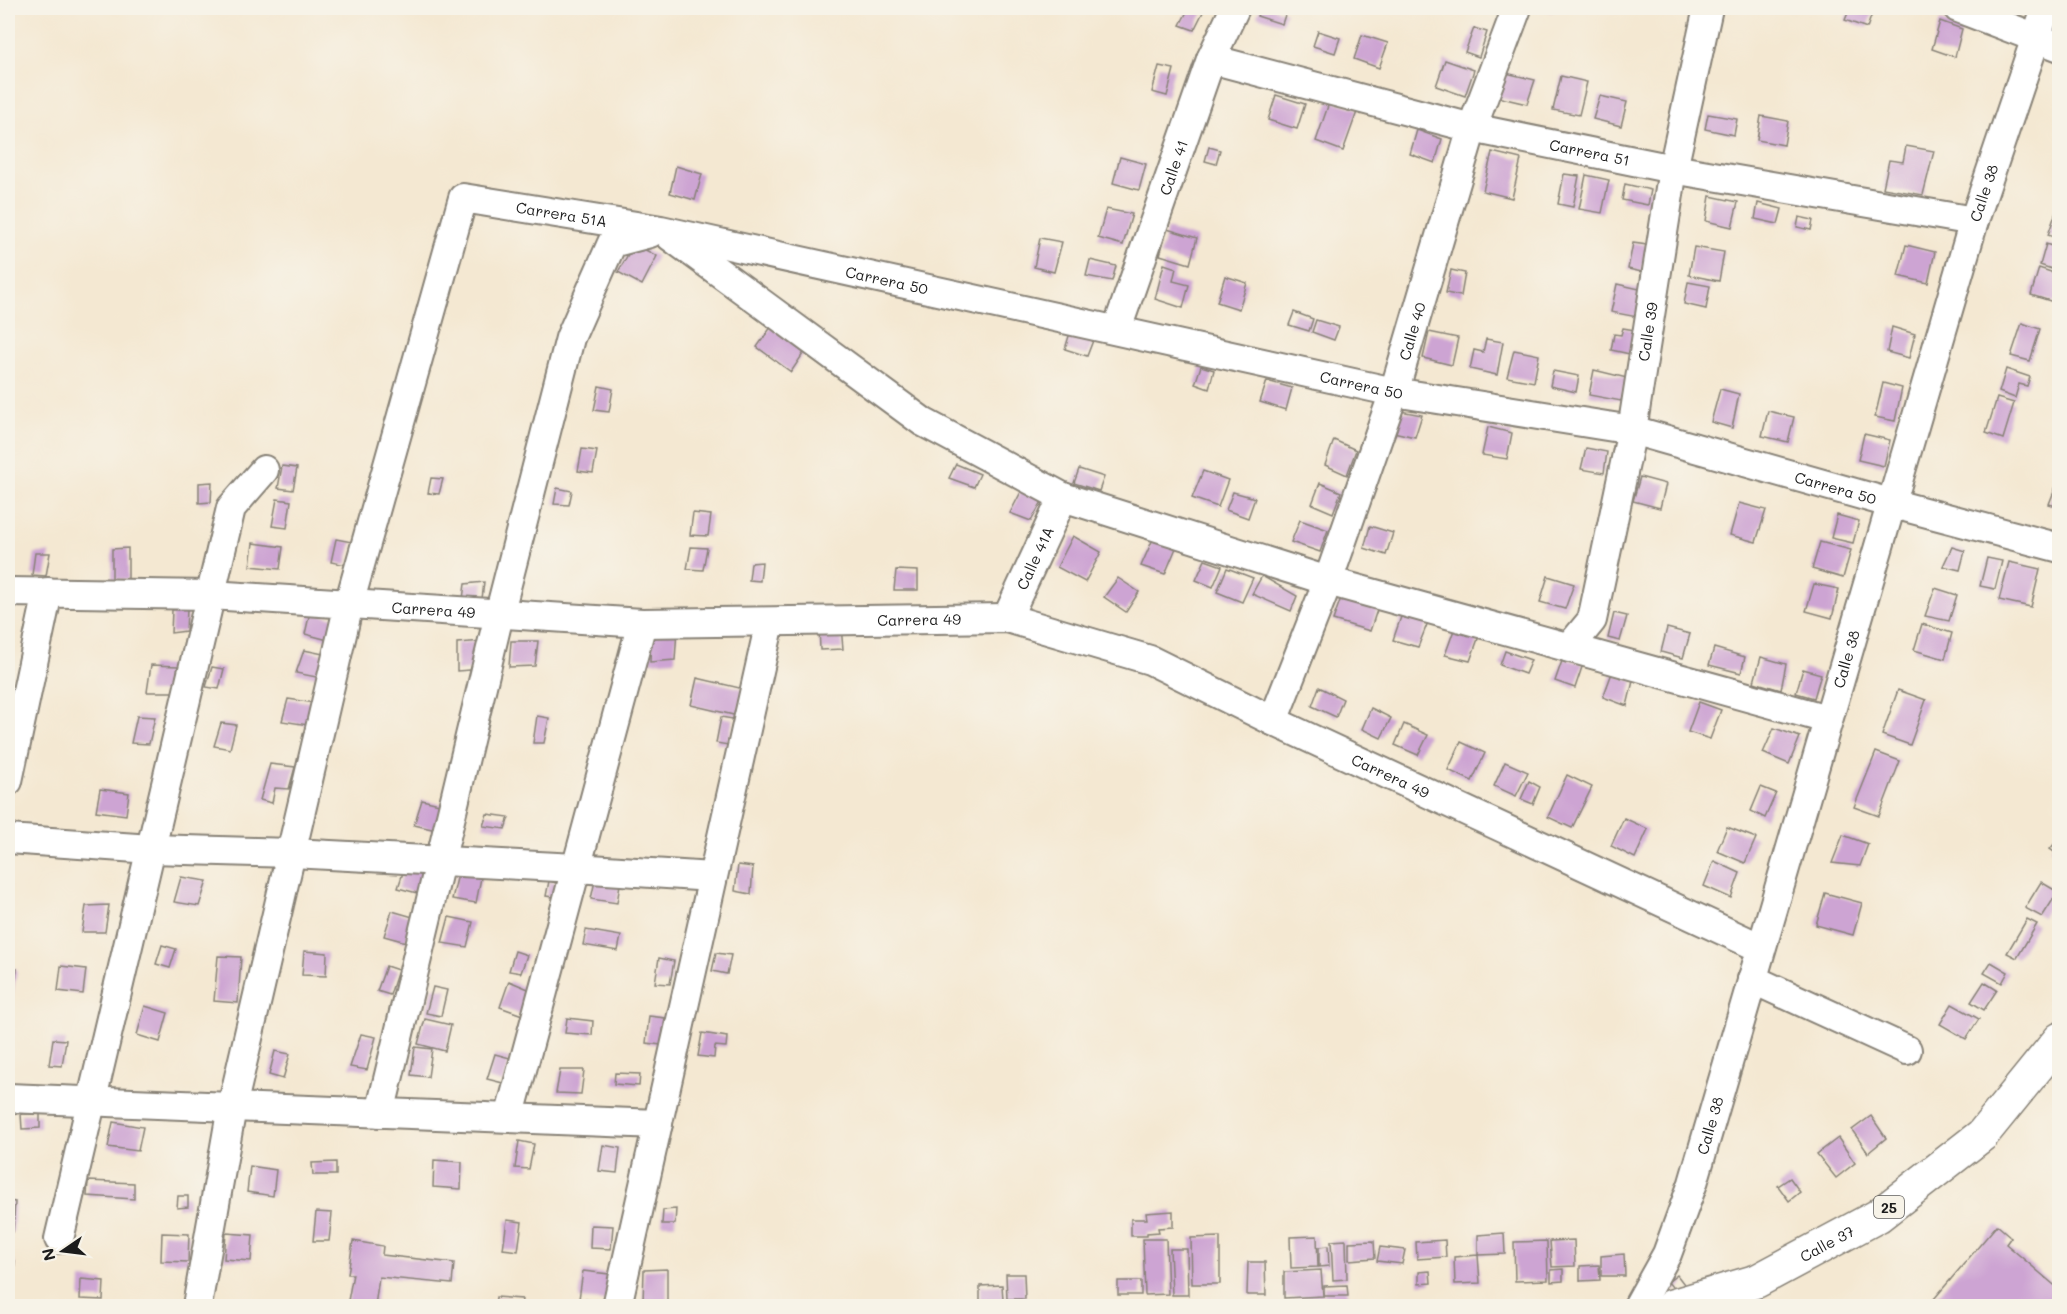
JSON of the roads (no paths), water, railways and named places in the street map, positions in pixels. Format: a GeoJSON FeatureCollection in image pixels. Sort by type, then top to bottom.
{"type":"FeatureCollection","features":[{"type":"Feature","properties":{"kind":"main road","name":"Calle 37"},"geometry":{"type":"LineString","coordinates":[[1672,1306],[1751,1294],[1878,1216],[1982,1135],[2060,1039]]}},
{"type":"Feature","properties":{"kind":"street","name":"Calle 41"},"geometry":{"type":"LineString","coordinates":[[1117,330],[1211,59],[1235,8]]}},
{"type":"Feature","properties":{"kind":"street","name":"Calle 40"},"geometry":{"type":"LineString","coordinates":[[1273,721],[1328,581],[1394,392],[1472,128],[1517,8]]}},
{"type":"Feature","properties":{"kind":"street","name":"Calle 39"},"geometry":{"type":"LineString","coordinates":[[1569,648],[1592,620],[1632,430],[1673,169],[1708,8]]}},
{"type":"Feature","properties":{"kind":"street"},"geometry":{"type":"LineString","coordinates":[[1958,8],[2048,42]]}},
{"type":"Feature","properties":{"kind":"street","name":"Calle 38"},"geometry":{"type":"LineString","coordinates":[[1638,1306],[1667,1254],[1693,1183],[1974,221],[2048,42],[2046,8]]}},
{"type":"Feature","properties":{"kind":"street","name":"Carrera 51"},"geometry":{"type":"LineString","coordinates":[[1211,59],[1472,128],[1673,169],[1974,221]]}},
{"type":"Feature","properties":{"kind":"street","name":"Carrera 51A"},"geometry":{"type":"LineString","coordinates":[[349,604],[463,198],[661,230]]}},
{"type":"Feature","properties":{"kind":"street"},"geometry":{"type":"LineString","coordinates":[[380,1113],[499,615],[570,338],[612,243],[661,230],[923,422],[1063,497],[1328,581],[1827,719]]}},
{"type":"Feature","properties":{"kind":"street","name":"Carrera 50"},"geometry":{"type":"LineString","coordinates":[[661,230],[1394,392],[1632,430],[1890,503],[2060,548]]}},
{"type":"Feature","properties":{"kind":"street"},"geometry":{"type":"LineString","coordinates":[[59,1239],[231,508],[264,470]]}},
{"type":"Feature","properties":{"kind":"street","name":"Calle 41A"},"geometry":{"type":"LineString","coordinates":[[1007,618],[1063,497]]}},
{"type":"Feature","properties":{"kind":"street","name":"Carrera 49"},"geometry":{"type":"LineString","coordinates":[[8,592],[211,595],[642,623],[1007,618],[1150,660],[1273,721],[1761,948]]}},
{"type":"Feature","properties":{"kind":"street"},"geometry":{"type":"LineString","coordinates":[[8,781],[48,592]]}},
{"type":"Feature","properties":{"kind":"street"},"geometry":{"type":"LineString","coordinates":[[197,1306],[232,1107],[349,604]]}},
{"type":"Feature","properties":{"kind":"street"},"geometry":{"type":"LineString","coordinates":[[617,1306],[770,622]]}},
{"type":"Feature","properties":{"kind":"street"},"geometry":{"type":"LineString","coordinates":[[509,1118],[642,623]]}},
{"type":"Feature","properties":{"kind":"street"},"geometry":{"type":"LineString","coordinates":[[8,839],[151,849],[441,861],[712,877]]}},
{"type":"Feature","properties":{"kind":"street"},"geometry":{"type":"LineString","coordinates":[[1752,979],[1907,1050]]}},
{"type":"Feature","properties":{"kind":"street"},"geometry":{"type":"LineString","coordinates":[[8,1098],[658,1124]]}}]}
